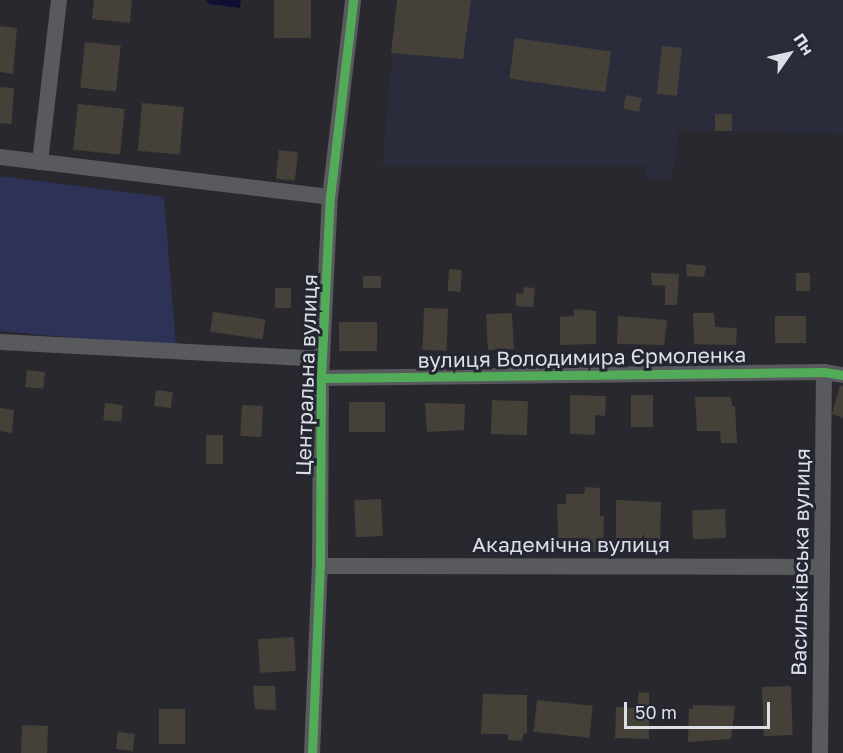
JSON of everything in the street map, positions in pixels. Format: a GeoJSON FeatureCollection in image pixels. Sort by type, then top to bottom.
{"type":"FeatureCollection","features":[{"type":"Feature","properties":{"kind":"street"},"geometry":{"type":"LineString","coordinates":[[40,162],[59,0]]}},
{"type":"Feature","properties":{"kind":"street","name":"Центральна вулиця"},"geometry":{"type":"LineString","coordinates":[[312,753],[320,566],[321,378],[330,197],[353,0]]}},
{"type":"Feature","properties":{"kind":"street"},"geometry":{"type":"LineString","coordinates":[[0,157],[205,180],[330,197]]}},
{"type":"Feature","properties":{"kind":"street"},"geometry":{"type":"LineString","coordinates":[[0,342],[323,359]]}},
{"type":"Feature","properties":{"kind":"street","name":"вулиця Володимира Єрмоленка"},"geometry":{"type":"LineString","coordinates":[[321,378],[824,372],[843,375]]}},
{"type":"Feature","properties":{"kind":"street","name":"Васильківська вулиця"},"geometry":{"type":"LineString","coordinates":[[820,753],[824,372]]}},
{"type":"Feature","properties":{"kind":"street","name":"Академічна вулиця"},"geometry":{"type":"LineString","coordinates":[[320,566],[822,567]]}},
{"type":"Feature","properties":{"kind":"shaded area"},"geometry":{"type":"Polygon","coordinates":[[[206,0],[241,0],[240,8],[209,4],[206,0]]]}},
{"type":"Feature","properties":{"kind":"shaded area"},"geometry":{"type":"Polygon","coordinates":[[[397,0],[843,0],[843,134],[679,130],[672,181],[646,179],[646,166],[382,166],[397,0]]]}},
{"type":"Feature","properties":{"kind":"shaded area"},"geometry":{"type":"Polygon","coordinates":[[[0,176],[164,197],[176,347],[0,331],[0,176]]]}},
{"type":"Feature","properties":{"kind":"building"},"geometry":{"type":"Polygon","coordinates":[[[94,0],[132,0],[130,23],[92,19],[94,0]]]}},
{"type":"Feature","properties":{"kind":"building"},"geometry":{"type":"Polygon","coordinates":[[[274,0],[311,0],[311,38],[274,38],[274,0]]]}},
{"type":"Feature","properties":{"kind":"building"},"geometry":{"type":"Polygon","coordinates":[[[397,0],[471,0],[463,59],[391,53],[397,0]]]}},
{"type":"Feature","properties":{"kind":"building"},"geometry":{"type":"Polygon","coordinates":[[[0,26],[17,28],[13,74],[0,72],[0,26]]]}},
{"type":"Feature","properties":{"kind":"building"},"geometry":{"type":"Polygon","coordinates":[[[515,38],[611,51],[605,92],[509,79],[515,38]]]}},
{"type":"Feature","properties":{"kind":"building"},"geometry":{"type":"Polygon","coordinates":[[[85,42],[121,46],[116,92],[80,88],[85,42]]]}},
{"type":"Feature","properties":{"kind":"building"},"geometry":{"type":"Polygon","coordinates":[[[662,46],[682,48],[677,96],[657,94],[662,46]]]}},
{"type":"Feature","properties":{"kind":"building"},"geometry":{"type":"Polygon","coordinates":[[[0,87],[14,88],[11,124],[0,123],[0,87]]]}},
{"type":"Feature","properties":{"kind":"building"},"geometry":{"type":"Polygon","coordinates":[[[626,95],[642,98],[639,112],[623,109],[626,95]]]}},
{"type":"Feature","properties":{"kind":"building"},"geometry":{"type":"Polygon","coordinates":[[[142,103],[184,107],[180,154],[138,151],[142,103]]]}},
{"type":"Feature","properties":{"kind":"building"},"geometry":{"type":"Polygon","coordinates":[[[78,104],[125,109],[120,155],[73,150],[78,104]]]}},
{"type":"Feature","properties":{"kind":"building"},"geometry":{"type":"Polygon","coordinates":[[[715,114],[732,114],[732,131],[715,131],[715,114]]]}},
{"type":"Feature","properties":{"kind":"building"},"geometry":{"type":"Polygon","coordinates":[[[279,150],[298,152],[295,181],[276,179],[279,150]]]}},
{"type":"Feature","properties":{"kind":"building"},"geometry":{"type":"Polygon","coordinates":[[[686,264],[706,266],[704,277],[687,276],[686,264]]]}},
{"type":"Feature","properties":{"kind":"building"},"geometry":{"type":"Polygon","coordinates":[[[449,269],[462,270],[460,292],[447,291],[449,269]]]}},
{"type":"Feature","properties":{"kind":"building"},"geometry":{"type":"Polygon","coordinates":[[[651,273],[679,274],[677,305],[665,305],[665,286],[652,285],[651,273]]]}},
{"type":"Feature","properties":{"kind":"building"},"geometry":{"type":"Polygon","coordinates":[[[796,273],[810,273],[810,291],[796,291],[796,273]]]}},
{"type":"Feature","properties":{"kind":"building"},"geometry":{"type":"Polygon","coordinates":[[[363,276],[381,276],[381,288],[363,288],[363,276]]]}},
{"type":"Feature","properties":{"kind":"building"},"geometry":{"type":"Polygon","coordinates":[[[524,287],[535,288],[533,307],[516,306],[516,293],[523,294],[524,287]]]}},
{"type":"Feature","properties":{"kind":"building"},"geometry":{"type":"Polygon","coordinates":[[[275,288],[291,288],[291,308],[275,308],[275,288]]]}},
{"type":"Feature","properties":{"kind":"building"},"geometry":{"type":"Polygon","coordinates":[[[424,308],[448,309],[447,351],[423,350],[424,308]]]}},
{"type":"Feature","properties":{"kind":"building"},"geometry":{"type":"Polygon","coordinates":[[[574,309],[596,311],[596,344],[560,345],[560,317],[574,316],[574,309]]]}},
{"type":"Feature","properties":{"kind":"building"},"geometry":{"type":"Polygon","coordinates":[[[213,312],[265,319],[263,339],[210,332],[213,312]]]}},
{"type":"Feature","properties":{"kind":"building"},"geometry":{"type":"Polygon","coordinates":[[[512,313],[514,349],[488,350],[486,314],[512,313]]]}},
{"type":"Feature","properties":{"kind":"building"},"geometry":{"type":"Polygon","coordinates":[[[693,313],[714,313],[715,327],[737,328],[736,345],[694,344],[693,313]]]}},
{"type":"Feature","properties":{"kind":"building"},"geometry":{"type":"Polygon","coordinates":[[[618,316],[667,320],[664,345],[617,344],[618,316]]]}},
{"type":"Feature","properties":{"kind":"building"},"geometry":{"type":"Polygon","coordinates":[[[775,316],[806,316],[806,343],[775,343],[775,316]]]}},
{"type":"Feature","properties":{"kind":"building"},"geometry":{"type":"Polygon","coordinates":[[[339,322],[377,322],[377,351],[339,351],[339,322]]]}},
{"type":"Feature","properties":{"kind":"building"},"geometry":{"type":"Polygon","coordinates":[[[27,370],[45,372],[43,389],[25,387],[27,370]]]}},
{"type":"Feature","properties":{"kind":"building"},"geometry":{"type":"Polygon","coordinates":[[[840,385],[843,386],[843,418],[832,414],[840,385]]]}},
{"type":"Feature","properties":{"kind":"building"},"geometry":{"type":"Polygon","coordinates":[[[156,390],[173,392],[171,408],[154,406],[156,390]]]}},
{"type":"Feature","properties":{"kind":"building"},"geometry":{"type":"Polygon","coordinates":[[[570,395],[606,396],[605,416],[595,415],[595,435],[570,434],[570,395]]]}},
{"type":"Feature","properties":{"kind":"building"},"geometry":{"type":"Polygon","coordinates":[[[631,395],[653,395],[653,427],[631,427],[631,395]]]}},
{"type":"Feature","properties":{"kind":"building"},"geometry":{"type":"Polygon","coordinates":[[[695,397],[731,397],[732,406],[735,406],[737,443],[721,443],[720,431],[697,431],[695,397]]]}},
{"type":"Feature","properties":{"kind":"building"},"geometry":{"type":"Polygon","coordinates":[[[492,400],[528,401],[527,435],[491,434],[492,400]]]}},
{"type":"Feature","properties":{"kind":"building"},"geometry":{"type":"Polygon","coordinates":[[[349,402],[385,402],[385,432],[349,432],[349,402]]]}},
{"type":"Feature","properties":{"kind":"building"},"geometry":{"type":"Polygon","coordinates":[[[105,403],[123,405],[121,422],[103,420],[105,403]]]}},
{"type":"Feature","properties":{"kind":"building"},"geometry":{"type":"Polygon","coordinates":[[[425,403],[465,404],[464,430],[427,432],[425,403]]]}},
{"type":"Feature","properties":{"kind":"building"},"geometry":{"type":"Polygon","coordinates":[[[242,405],[263,406],[261,437],[240,436],[242,405]]]}},
{"type":"Feature","properties":{"kind":"building"},"geometry":{"type":"Polygon","coordinates":[[[0,408],[14,410],[12,433],[0,431],[0,408]]]}},
{"type":"Feature","properties":{"kind":"building"},"geometry":{"type":"Polygon","coordinates":[[[206,435],[223,435],[223,464],[206,464],[206,435]]]}},
{"type":"Feature","properties":{"kind":"building"},"geometry":{"type":"Polygon","coordinates":[[[585,487],[600,488],[600,516],[604,517],[603,552],[583,551],[583,538],[558,538],[557,504],[566,504],[566,494],[584,494],[585,487]]]}},
{"type":"Feature","properties":{"kind":"building"},"geometry":{"type":"Polygon","coordinates":[[[381,499],[383,536],[356,537],[354,500],[381,499]]]}},
{"type":"Feature","properties":{"kind":"building"},"geometry":{"type":"Polygon","coordinates":[[[616,500],[661,502],[660,548],[640,547],[639,539],[616,538],[616,500]]]}},
{"type":"Feature","properties":{"kind":"building"},"geometry":{"type":"Polygon","coordinates":[[[725,509],[726,538],[693,539],[692,510],[725,509]]]}},
{"type":"Feature","properties":{"kind":"building"},"geometry":{"type":"Polygon","coordinates":[[[294,637],[296,671],[260,673],[258,639],[294,637]]]}},
{"type":"Feature","properties":{"kind":"building"},"geometry":{"type":"Polygon","coordinates":[[[253,686],[275,686],[276,710],[255,709],[253,686]]]}},
{"type":"Feature","properties":{"kind":"building"},"geometry":{"type":"Polygon","coordinates":[[[791,686],[793,735],[764,736],[762,687],[791,686]]]}},
{"type":"Feature","properties":{"kind":"building"},"geometry":{"type":"Polygon","coordinates":[[[639,692],[649,693],[649,739],[615,738],[616,707],[637,708],[639,692]]]}},
{"type":"Feature","properties":{"kind":"building"},"geometry":{"type":"Polygon","coordinates":[[[483,694],[527,695],[527,733],[524,733],[522,741],[508,740],[508,734],[481,734],[483,694]]]}},
{"type":"Feature","properties":{"kind":"building"},"geometry":{"type":"Polygon","coordinates":[[[537,700],[593,706],[589,738],[534,732],[537,700]]]}},
{"type":"Feature","properties":{"kind":"building"},"geometry":{"type":"Polygon","coordinates":[[[693,705],[735,706],[731,739],[688,742],[689,709],[693,709],[693,705]]]}},
{"type":"Feature","properties":{"kind":"building"},"geometry":{"type":"Polygon","coordinates":[[[159,709],[185,709],[185,744],[159,744],[159,709]]]}},
{"type":"Feature","properties":{"kind":"building"},"geometry":{"type":"Polygon","coordinates":[[[22,725],[48,726],[47,753],[21,753],[22,725]]]}},
{"type":"Feature","properties":{"kind":"building"},"geometry":{"type":"Polygon","coordinates":[[[118,732],[135,734],[133,751],[116,749],[118,732]]]}},
{"type":"Feature","properties":{"kind":"cycle path"},"geometry":{"type":"LineString","coordinates":[[312,753],[320,566],[321,378],[330,197],[353,0]]}},
{"type":"Feature","properties":{"kind":"cycle path"},"geometry":{"type":"LineString","coordinates":[[321,378],[824,372],[843,375]]}}]}
